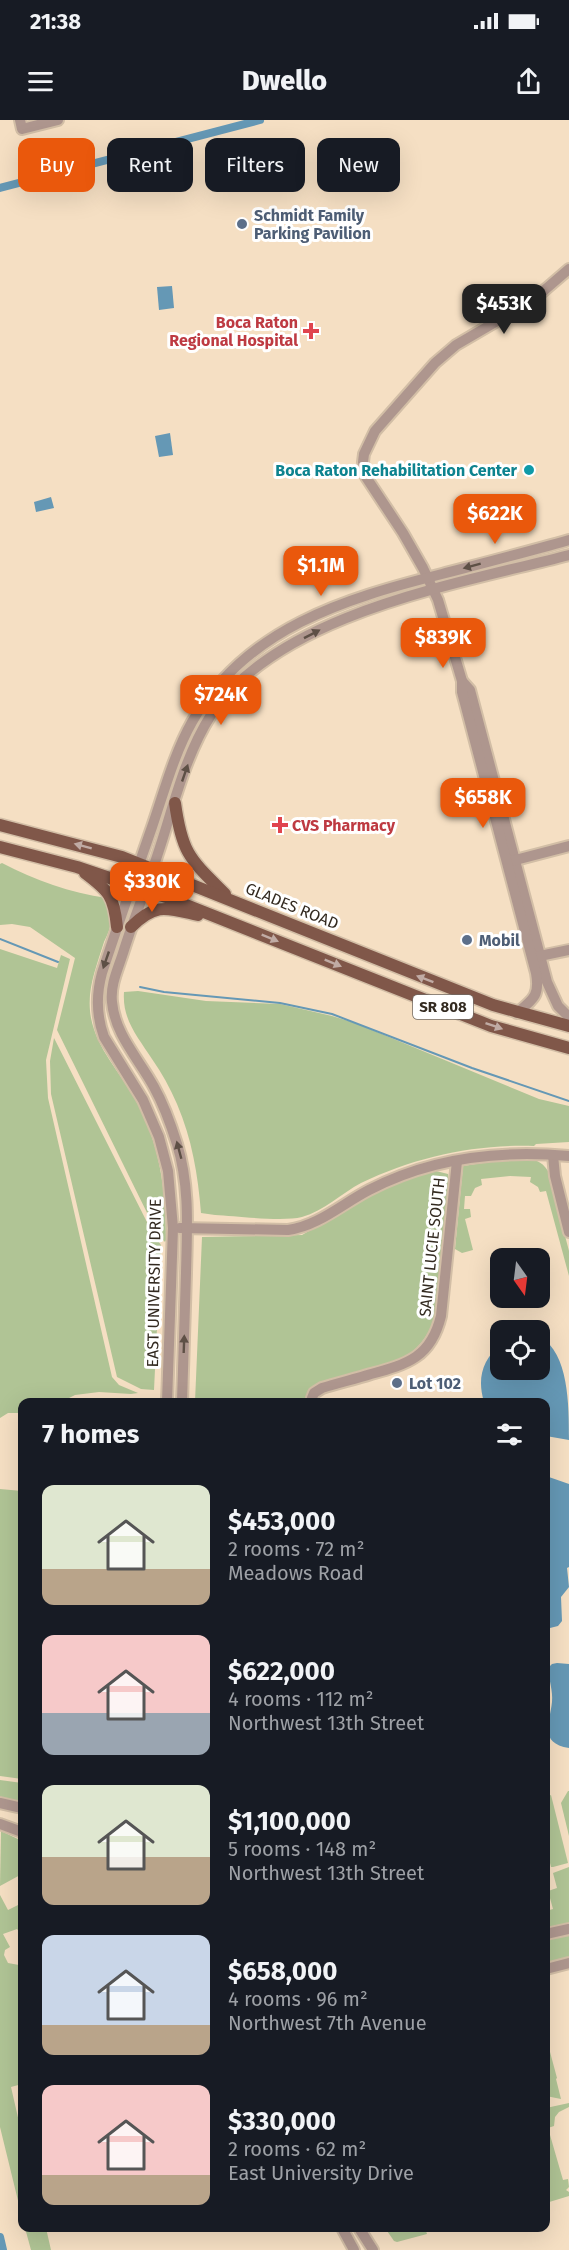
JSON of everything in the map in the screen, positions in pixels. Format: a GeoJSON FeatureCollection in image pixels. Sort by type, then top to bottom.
{"type":"FeatureCollection","features":[{"type":"Feature","properties":{"kind":"main road"},"geometry":{"type":"LineString","coordinates":[[175,803],[182,842],[187,853],[195,864],[231,899]]}},
{"type":"Feature","properties":{"kind":"main road","name":"GLADES ROAD"},"geometry":{"type":"LineString","coordinates":[[0,825],[139,863],[517,1013],[569,1026]]}},
{"type":"Feature","properties":{"kind":"main road","name":"SR 808"},"geometry":{"type":"LineString","coordinates":[[0,847],[77,867],[131,885],[234,923],[491,1026],[569,1048]]}},
{"type":"Feature","properties":{"kind":"main road"},"geometry":{"type":"LineString","coordinates":[[77,867],[108,892],[115,905],[117,927]]}},
{"type":"Feature","properties":{"kind":"main road"},"geometry":{"type":"LineString","coordinates":[[131,927],[148,912],[162,908],[234,923]]}},
{"type":"Feature","properties":{"kind":"main road"},"geometry":{"type":"LineString","coordinates":[[361,974],[389,972],[397,967]]}},
{"type":"Feature","properties":{"kind":"street"},"geometry":{"type":"LineString","coordinates":[[21,125],[58,120]]}},
{"type":"Feature","properties":{"kind":"street"},"geometry":{"type":"LineString","coordinates":[[569,269],[533,300],[456,345],[435,363],[375,431],[367,446],[363,462],[366,477],[403,533],[433,590],[462,681],[470,690],[536,957],[554,999],[569,1017]]}},
{"type":"Feature","properties":{"kind":"street","name":"EAST UNIVERSITY DRIVE"},"geometry":{"type":"LineString","coordinates":[[167,1398],[173,1228],[168,1171],[159,1137],[143,1100],[108,1044],[100,1026],[98,988],[131,885],[185,735],[207,698],[230,672],[278,635],[309,618],[353,598],[569,540]]}},
{"type":"Feature","properties":{"kind":"street","name":"EAST UNIVERSITY DRIVE"},"geometry":{"type":"LineString","coordinates":[[182,1398],[188,1228],[183,1166],[172,1129],[153,1085],[123,1038],[113,1011],[112,986],[187,768],[203,729],[219,705],[239,683],[287,647],[327,626],[386,603],[569,555]]}},
{"type":"Feature","properties":{"kind":"street"},"geometry":{"type":"LineString","coordinates":[[511,862],[569,846]]}},
{"type":"Feature","properties":{"kind":"street"},"geometry":{"type":"LineString","coordinates":[[536,957],[569,950]]}},
{"type":"Feature","properties":{"kind":"street"},"geometry":{"type":"LineString","coordinates":[[517,1013],[532,999],[538,987],[536,957]]}},
{"type":"Feature","properties":{"kind":"street"},"geometry":{"type":"LineString","coordinates":[[173,1228],[299,1229],[316,1222],[370,1189],[425,1168],[494,1154],[569,1156]]}},
{"type":"Feature","properties":{"kind":"street"},"geometry":{"type":"LineString","coordinates":[[553,1155],[555,1176],[569,1232]]}},
{"type":"Feature","properties":{"kind":"street","name":"SAINT LUCIE SOUTH"},"geometry":{"type":"LineString","coordinates":[[312,1398],[322,1388],[406,1364],[419,1356],[433,1339],[441,1316],[457,1161]]}},
{"type":"Feature","properties":{"kind":"street"},"geometry":{"type":"LineString","coordinates":[[0,1803],[18,1807]]}},
{"type":"Feature","properties":{"kind":"street"},"geometry":{"type":"LineString","coordinates":[[0,1824],[18,1831]]}},
{"type":"Feature","properties":{"kind":"street"},"geometry":{"type":"LineString","coordinates":[[550,1934],[569,1929]]}},
{"type":"Feature","properties":{"kind":"street"},"geometry":{"type":"LineString","coordinates":[[550,1968],[569,1963]]}},
{"type":"Feature","properties":{"kind":"street"},"geometry":{"type":"LineString","coordinates":[[341,2232],[345,2250]]}},
{"type":"Feature","properties":{"kind":"street"},"geometry":{"type":"LineString","coordinates":[[343,2232],[354,2250]]}},
{"type":"Feature","properties":{"kind":"street"},"geometry":{"type":"LineString","coordinates":[[362,2232],[374,2250]]}},
{"type":"Feature","properties":{"kind":"green space"},"geometry":{"type":"Polygon","coordinates":[[[0,864],[53,885],[107,898],[111,923],[93,980],[90,998],[91,1018],[98,1040],[144,1116],[156,1150],[163,1185],[165,1242],[157,1233],[57,1030],[75,958],[30,927],[0,925],[0,864]]]}},
{"type":"Feature","properties":{"kind":"green space"},"geometry":{"type":"Polygon","coordinates":[[[0,949],[57,968],[61,955],[70,959],[46,1060],[48,1098],[112,1377],[119,1385],[138,1393],[99,1392],[69,1398],[18,1398],[18,1413],[8,1413],[0,1418],[0,949]]]}},
{"type":"Feature","properties":{"kind":"green space"},"geometry":{"type":"Polygon","coordinates":[[[138,991],[206,1001],[280,1004],[355,1023],[539,1099],[569,1106],[569,1142],[490,1147],[424,1159],[361,1183],[325,1206],[302,1217],[271,1219],[201,1213],[194,1157],[187,1130],[166,1081],[128,1020],[124,992],[138,991]]]}},
{"type":"Feature","properties":{"kind":"green space"},"geometry":{"type":"Polygon","coordinates":[[[54,1038],[153,1234],[161,1245],[154,1390],[141,1389],[117,1377],[51,1094],[50,1061],[54,1038]]]}},
{"type":"Feature","properties":{"kind":"green space"},"geometry":{"type":"Polygon","coordinates":[[[508,1159],[536,1161],[548,1171],[569,1251],[569,1276],[546,1191],[540,1192],[538,1187],[530,1182],[531,1177],[510,1176],[481,1179],[482,1185],[475,1188],[471,1196],[465,1196],[464,1209],[470,1209],[471,1217],[465,1219],[473,1250],[462,1253],[455,1249],[463,1166],[508,1159]]]}},
{"type":"Feature","properties":{"kind":"green space"},"geometry":{"type":"Polygon","coordinates":[[[436,1171],[448,1174],[449,1182],[436,1314],[428,1334],[417,1348],[388,1365],[315,1385],[308,1392],[306,1398],[195,1398],[202,1237],[302,1235],[379,1190],[411,1177],[436,1171]]]}},
{"type":"Feature","properties":{"kind":"green space"},"geometry":{"type":"Polygon","coordinates":[[[0,1489],[18,1491],[18,1778],[0,1776],[0,1489]]]}},
{"type":"Feature","properties":{"kind":"green space"},"geometry":{"type":"Polygon","coordinates":[[[0,1780],[18,1782],[18,1801],[0,1797],[0,1780]]]}},
{"type":"Feature","properties":{"kind":"green space"},"geometry":{"type":"Polygon","coordinates":[[[569,1791],[569,1836],[561,1803],[569,1791]]]}},
{"type":"Feature","properties":{"kind":"green space"},"geometry":{"type":"Polygon","coordinates":[[[550,1795],[568,1863],[553,1867],[550,1863],[550,1795]]]}},
{"type":"Feature","properties":{"kind":"green space"},"geometry":{"type":"Polygon","coordinates":[[[1,1831],[18,1839],[18,1876],[0,1886],[1,1831]]]}},
{"type":"Feature","properties":{"kind":"green space"},"geometry":{"type":"Polygon","coordinates":[[[569,1867],[569,1923],[550,1928],[550,1910],[553,1909],[550,1890],[557,1888],[553,1873],[569,1867]]]}},
{"type":"Feature","properties":{"kind":"green space"},"geometry":{"type":"Polygon","coordinates":[[[0,1895],[8,1910],[18,1905],[18,1930],[3,1934],[10,1947],[5,1950],[4,1955],[8,1963],[18,1965],[18,2085],[11,2087],[18,2118],[18,2201],[0,2127],[0,1895]]]}},
{"type":"Feature","properties":{"kind":"green space"},"geometry":{"type":"Polygon","coordinates":[[[569,1934],[569,1958],[550,1963],[550,1939],[569,1934]]]}},
{"type":"Feature","properties":{"kind":"green space"},"geometry":{"type":"Polygon","coordinates":[[[550,2052],[557,2078],[561,2099],[550,2097],[550,2052]]]}},
{"type":"Feature","properties":{"kind":"green space"},"geometry":{"type":"Polygon","coordinates":[[[569,2103],[569,2107],[559,2112],[555,2117],[554,2126],[550,2127],[550,2107],[569,2103]]]}},
{"type":"Feature","properties":{"kind":"green space"},"geometry":{"type":"Polygon","coordinates":[[[550,2135],[563,2180],[568,2179],[569,2187],[566,2190],[569,2196],[550,2202],[550,2135]]]}},
{"type":"Feature","properties":{"kind":"green space"},"geometry":{"type":"Polygon","coordinates":[[[26,2232],[47,2232],[51,2250],[31,2250],[26,2232]]]}},
{"type":"Feature","properties":{"kind":"green space"},"geometry":{"type":"Polygon","coordinates":[[[388,2232],[426,2232],[427,2234],[397,2242],[388,2232]]]}},
{"type":"Feature","properties":{"kind":"water"},"geometry":{"type":"Polygon","coordinates":[[[172,286],[174,308],[159,310],[157,287],[172,286]]]}},
{"type":"Feature","properties":{"kind":"water"},"geometry":{"type":"Polygon","coordinates":[[[170,433],[173,455],[159,457],[155,436],[170,433]]]}},
{"type":"Feature","properties":{"kind":"water"},"geometry":{"type":"Polygon","coordinates":[[[51,497],[54,508],[36,512],[34,502],[51,497]]]}},
{"type":"Feature","properties":{"kind":"water"},"geometry":{"type":"Polygon","coordinates":[[[550,1345],[562,1367],[565,1381],[569,1411],[569,1440],[550,1437],[550,1398],[483,1398],[481,1378],[489,1357],[490,1380],[550,1380],[550,1345]]]}},
{"type":"Feature","properties":{"kind":"water"},"geometry":{"type":"Polygon","coordinates":[[[550,1477],[569,1484],[569,1567],[567,1568],[569,1587],[561,1597],[562,1621],[558,1626],[550,1628],[550,1477]]]}},
{"type":"Feature","properties":{"kind":"water"},"geometry":{"type":"Polygon","coordinates":[[[569,1664],[569,1748],[553,1742],[550,1738],[552,1698],[550,1666],[569,1664]]]}},
{"type":"Feature","properties":{"kind":"waterway"},"geometry":{"type":"LineString","coordinates":[[0,188],[260,120]]}},
{"type":"Feature","properties":{"kind":"waterway"},"geometry":{"type":"LineString","coordinates":[[0,939],[58,962]]}},
{"type":"Feature","properties":{"kind":"waterway"},"geometry":{"type":"LineString","coordinates":[[140,987],[164,992],[280,1003],[332,1014],[472,1068],[569,1101]]}},
{"type":"Feature","properties":{"kind":"waterway"},"geometry":{"type":"LineString","coordinates":[[0,2237],[3,2250]]}},
{"type":"Feature","properties":{"kind":"place","name":"Schmidt Family Parking Pavilion"},"geometry":{"type":"Point","coordinates":[242,224]}},
{"type":"Feature","properties":{"kind":"place","name":"Boca Raton Regional Hospital"},"geometry":{"type":"Point","coordinates":[311,331]}},
{"type":"Feature","properties":{"kind":"place","name":"Boca Raton Rehabilitation Center"},"geometry":{"type":"Point","coordinates":[529,470]}},
{"type":"Feature","properties":{"kind":"place","name":"CVS Pharmacy"},"geometry":{"type":"Point","coordinates":[280,825]}},
{"type":"Feature","properties":{"kind":"place","name":"Mobil"},"geometry":{"type":"Point","coordinates":[467,940]}},
{"type":"Feature","properties":{"kind":"place","name":"Lot 102"},"geometry":{"type":"Point","coordinates":[397,1383]}}]}
